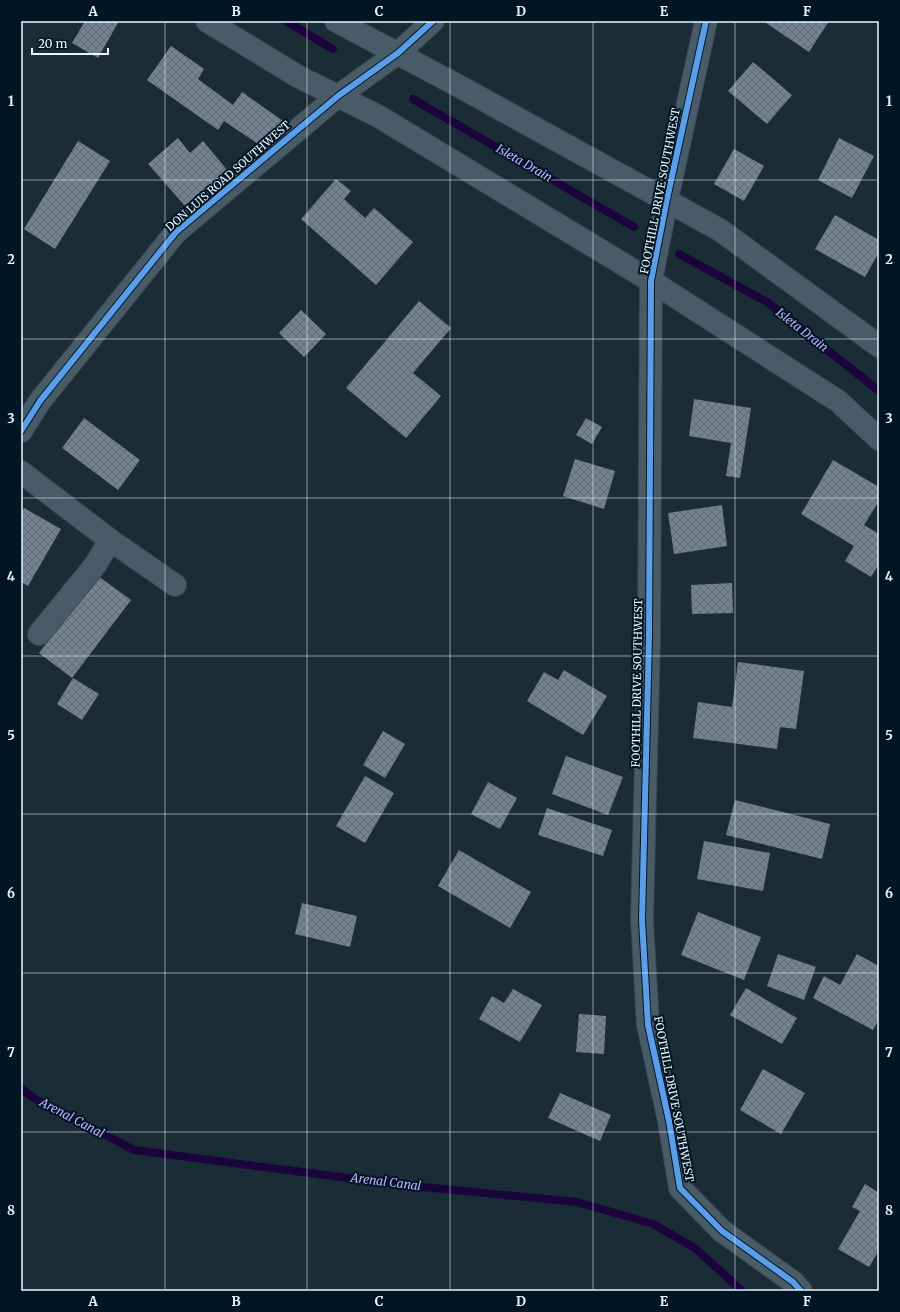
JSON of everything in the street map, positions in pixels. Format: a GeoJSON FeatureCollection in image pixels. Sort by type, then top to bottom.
{"type":"FeatureCollection","features":[{"type":"Feature","properties":{"kind":"street"},"geometry":{"type":"LineString","coordinates":[[207,21],[299,77],[378,116],[651,281],[838,401],[879,439]]}},
{"type":"Feature","properties":{"kind":"street"},"geometry":{"type":"LineString","coordinates":[[336,21],[398,52],[667,199],[720,230],[879,346]]}},
{"type":"Feature","properties":{"kind":"street","name":"DON LUIS ROAD SOUTHWEST"},"geometry":{"type":"LineString","coordinates":[[21,432],[40,401],[176,232],[338,96],[398,52],[433,21]]}},
{"type":"Feature","properties":{"kind":"street","name":"FOOTHILL DRIVE SOUTHWEST"},"geometry":{"type":"LineString","coordinates":[[706,21],[667,199],[651,281],[649,637],[642,920],[648,1024],[669,1121],[680,1188],[722,1231],[793,1282],[801,1291]]}},
{"type":"Feature","properties":{"kind":"street"},"geometry":{"type":"LineString","coordinates":[[21,472],[110,540],[175,586]]}},
{"type":"Feature","properties":{"kind":"street"},"geometry":{"type":"LineString","coordinates":[[39,634],[96,564],[110,540]]}},
{"type":"Feature","properties":{"kind":"building"},"geometry":{"type":"Polygon","coordinates":[[[85,21],[119,21],[98,58],[72,43],[85,21]]]}},
{"type":"Feature","properties":{"kind":"building"},"geometry":{"type":"Polygon","coordinates":[[[767,21],[829,21],[809,52],[766,23],[767,21]]]}},
{"type":"Feature","properties":{"kind":"building"},"geometry":{"type":"Polygon","coordinates":[[[171,46],[204,69],[198,79],[233,105],[242,92],[283,121],[264,148],[224,121],[218,130],[147,80],[171,46]]]}},
{"type":"Feature","properties":{"kind":"building"},"geometry":{"type":"Polygon","coordinates":[[[753,62],[792,95],[767,124],[728,91],[753,62]]]}},
{"type":"Feature","properties":{"kind":"building"},"geometry":{"type":"Polygon","coordinates":[[[178,138],[190,153],[203,141],[228,171],[186,207],[148,164],[178,138]]]}},
{"type":"Feature","properties":{"kind":"building"},"geometry":{"type":"Polygon","coordinates":[[[839,138],[874,156],[852,198],[818,180],[839,138]]]}},
{"type":"Feature","properties":{"kind":"building"},"geometry":{"type":"Polygon","coordinates":[[[78,141],[110,161],[55,249],[24,229],[78,141]]]}},
{"type":"Feature","properties":{"kind":"building"},"geometry":{"type":"Polygon","coordinates":[[[734,149],[764,166],[744,201],[714,184],[734,149]]]}},
{"type":"Feature","properties":{"kind":"building"},"geometry":{"type":"Polygon","coordinates":[[[336,179],[351,191],[344,199],[365,218],[374,208],[413,242],[376,285],[301,219],[336,179]]]}},
{"type":"Feature","properties":{"kind":"building"},"geometry":{"type":"Polygon","coordinates":[[[835,215],[879,240],[879,252],[865,277],[815,249],[835,215]]]}},
{"type":"Feature","properties":{"kind":"building"},"geometry":{"type":"Polygon","coordinates":[[[419,301],[451,328],[413,373],[441,396],[406,438],[346,388],[419,301]]]}},
{"type":"Feature","properties":{"kind":"building"},"geometry":{"type":"Polygon","coordinates":[[[301,310],[326,334],[304,357],[279,333],[301,310]]]}},
{"type":"Feature","properties":{"kind":"building"},"geometry":{"type":"Polygon","coordinates":[[[694,399],[751,408],[740,478],[726,476],[731,443],[689,436],[694,399]]]}},
{"type":"Feature","properties":{"kind":"building"},"geometry":{"type":"Polygon","coordinates":[[[84,418],[140,460],[118,490],[62,448],[84,418]]]}},
{"type":"Feature","properties":{"kind":"building"},"geometry":{"type":"Polygon","coordinates":[[[586,418],[602,427],[592,444],[576,435],[586,418]]]}},
{"type":"Feature","properties":{"kind":"building"},"geometry":{"type":"Polygon","coordinates":[[[575,459],[615,471],[604,509],[563,496],[575,459]]]}},
{"type":"Feature","properties":{"kind":"building"},"geometry":{"type":"Polygon","coordinates":[[[833,460],[879,487],[879,501],[864,525],[879,534],[879,564],[871,577],[845,561],[854,546],[801,514],[833,460]]]}},
{"type":"Feature","properties":{"kind":"building"},"geometry":{"type":"Polygon","coordinates":[[[722,505],[727,546],[674,554],[668,513],[722,505]]]}},
{"type":"Feature","properties":{"kind":"building"},"geometry":{"type":"Polygon","coordinates":[[[24,508],[61,529],[28,586],[21,582],[21,513],[24,508]]]}},
{"type":"Feature","properties":{"kind":"building"},"geometry":{"type":"Polygon","coordinates":[[[98,576],[131,600],[72,678],[39,653],[98,576]]]}},
{"type":"Feature","properties":{"kind":"building"},"geometry":{"type":"Polygon","coordinates":[[[732,583],[733,613],[692,614],[691,585],[732,583]]]}},
{"type":"Feature","properties":{"kind":"building"},"geometry":{"type":"Polygon","coordinates":[[[738,662],[804,671],[796,729],[780,727],[777,749],[693,738],[698,702],[732,707],[738,662]]]}},
{"type":"Feature","properties":{"kind":"building"},"geometry":{"type":"Polygon","coordinates":[[[564,670],[607,696],[583,735],[527,701],[544,672],[558,680],[564,670]]]}},
{"type":"Feature","properties":{"kind":"building"},"geometry":{"type":"Polygon","coordinates":[[[73,678],[99,694],[82,720],[57,704],[73,678]]]}},
{"type":"Feature","properties":{"kind":"building"},"geometry":{"type":"Polygon","coordinates":[[[383,731],[405,744],[385,778],[363,765],[383,731]]]}},
{"type":"Feature","properties":{"kind":"building"},"geometry":{"type":"Polygon","coordinates":[[[566,756],[623,777],[608,815],[552,794],[566,756]]]}},
{"type":"Feature","properties":{"kind":"building"},"geometry":{"type":"Polygon","coordinates":[[[365,776],[394,793],[365,843],[336,826],[365,776]]]}},
{"type":"Feature","properties":{"kind":"building"},"geometry":{"type":"Polygon","coordinates":[[[488,782],[517,798],[500,829],[471,814],[488,782]]]}},
{"type":"Feature","properties":{"kind":"building"},"geometry":{"type":"Polygon","coordinates":[[[735,800],[830,824],[822,859],[726,835],[735,800]]]}},
{"type":"Feature","properties":{"kind":"building"},"geometry":{"type":"Polygon","coordinates":[[[547,808],[612,830],[603,856],[538,835],[547,808]]]}},
{"type":"Feature","properties":{"kind":"building"},"geometry":{"type":"Polygon","coordinates":[[[704,841],[770,853],[763,891],[697,879],[704,841]]]}},
{"type":"Feature","properties":{"kind":"building"},"geometry":{"type":"Polygon","coordinates":[[[459,850],[531,892],[510,928],[438,886],[459,850]]]}},
{"type":"Feature","properties":{"kind":"building"},"geometry":{"type":"Polygon","coordinates":[[[302,903],[357,916],[350,947],[295,934],[302,903]]]}},
{"type":"Feature","properties":{"kind":"building"},"geometry":{"type":"Polygon","coordinates":[[[698,912],[761,937],[744,980],[681,955],[698,912]]]}},
{"type":"Feature","properties":{"kind":"building"},"geometry":{"type":"Polygon","coordinates":[[[778,954],[816,967],[804,1000],[767,986],[778,954]]]}},
{"type":"Feature","properties":{"kind":"building"},"geometry":{"type":"Polygon","coordinates":[[[857,954],[879,966],[879,1019],[873,1030],[813,998],[824,976],[840,985],[857,954]]]}},
{"type":"Feature","properties":{"kind":"building"},"geometry":{"type":"Polygon","coordinates":[[[746,988],[797,1018],[782,1044],[730,1015],[746,988]]]}},
{"type":"Feature","properties":{"kind":"building"},"geometry":{"type":"Polygon","coordinates":[[[513,989],[542,1005],[520,1042],[479,1019],[492,996],[504,1003],[513,989]]]}},
{"type":"Feature","properties":{"kind":"building"},"geometry":{"type":"Polygon","coordinates":[[[579,1014],[606,1016],[604,1054],[576,1052],[579,1014]]]}},
{"type":"Feature","properties":{"kind":"building"},"geometry":{"type":"Polygon","coordinates":[[[763,1069],[805,1093],[781,1134],[740,1110],[763,1069]]]}},
{"type":"Feature","properties":{"kind":"building"},"geometry":{"type":"Polygon","coordinates":[[[560,1093],[611,1115],[600,1141],[548,1118],[560,1093]]]}},
{"type":"Feature","properties":{"kind":"building"},"geometry":{"type":"Polygon","coordinates":[[[865,1184],[879,1193],[879,1250],[869,1267],[838,1249],[860,1211],[852,1207],[865,1184]]]}},
{"type":"Feature","properties":{"kind":"waterway","name":"Isleta Drain"},"geometry":{"type":"LineString","coordinates":[[286,21],[333,49]]}},
{"type":"Feature","properties":{"kind":"waterway","name":"Isleta Drain"},"geometry":{"type":"LineString","coordinates":[[413,99],[634,227]]}},
{"type":"Feature","properties":{"kind":"waterway","name":"Isleta Drain"},"geometry":{"type":"LineString","coordinates":[[679,254],[767,302],[879,391]]}},
{"type":"Feature","properties":{"kind":"waterway","name":"Arenal Canal"},"geometry":{"type":"LineString","coordinates":[[21,1088],[35,1099],[134,1150],[402,1185],[577,1202],[653,1224],[695,1248],[742,1291]]}},
{"type":"Feature","properties":{"kind":"cycle path"},"geometry":{"type":"LineString","coordinates":[[21,431],[40,401],[176,232],[338,96],[398,53],[433,21]]}},
{"type":"Feature","properties":{"kind":"cycle path"},"geometry":{"type":"LineString","coordinates":[[706,21],[667,199],[651,281],[649,637],[642,920],[648,1025],[669,1121],[680,1188],[722,1231],[793,1282],[801,1291]]}}]}
